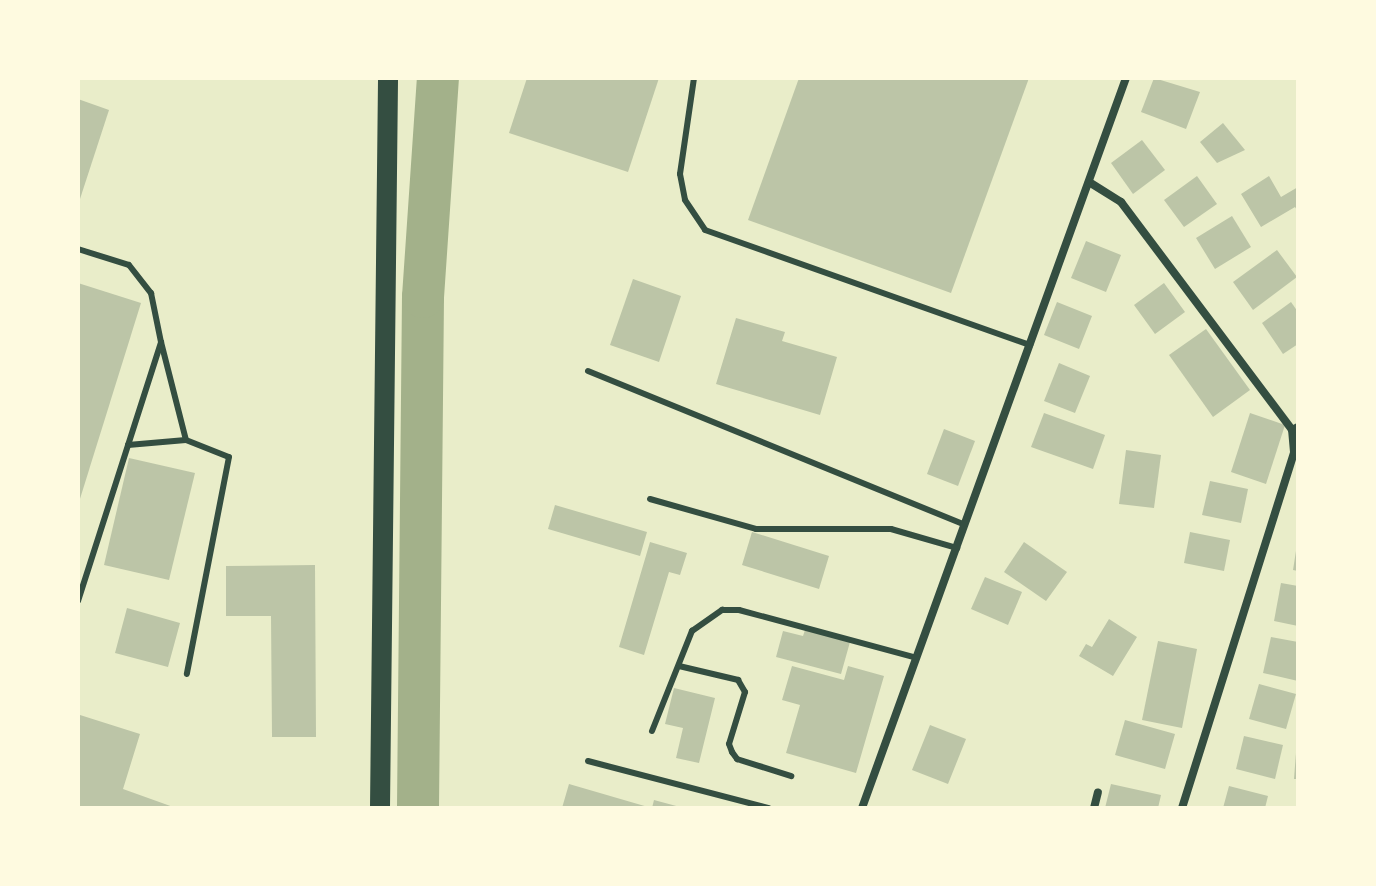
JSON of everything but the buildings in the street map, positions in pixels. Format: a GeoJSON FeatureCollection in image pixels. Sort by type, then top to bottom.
{"type":"FeatureCollection","features":[{"type":"Feature","properties":{"kind":"main road"},"geometry":{"type":"LineString","coordinates":[[380,808],[388,78]]}},
{"type":"Feature","properties":{"kind":"street"},"geometry":{"type":"LineString","coordinates":[[862,808],[1126,78]]}},
{"type":"Feature","properties":{"kind":"street"},"geometry":{"type":"LineString","coordinates":[[1089,182],[1121,202],[1295,428],[1296,453],[1182,808]]}},
{"type":"Feature","properties":{"kind":"street"},"geometry":{"type":"LineString","coordinates":[[1094,808],[1098,792]]}},
{"type":"Feature","properties":{"kind":"lane"},"geometry":{"type":"LineString","coordinates":[[694,78],[680,174],[685,200],[705,230],[1030,345]]}},
{"type":"Feature","properties":{"kind":"lane"},"geometry":{"type":"LineString","coordinates":[[78,249],[129,265],[151,293],[186,440]]}},
{"type":"Feature","properties":{"kind":"lane"},"geometry":{"type":"LineString","coordinates":[[78,601],[161,342]]}},
{"type":"Feature","properties":{"kind":"lane"},"geometry":{"type":"LineString","coordinates":[[588,371],[965,525]]}},
{"type":"Feature","properties":{"kind":"lane"},"geometry":{"type":"LineString","coordinates":[[128,445],[186,440],[229,457],[187,674]]}},
{"type":"Feature","properties":{"kind":"lane"},"geometry":{"type":"LineString","coordinates":[[650,499],[756,529],[891,529],[957,548]]}},
{"type":"Feature","properties":{"kind":"lane"},"geometry":{"type":"LineString","coordinates":[[652,731],[692,631],[722,610],[739,610],[917,658]]}},
{"type":"Feature","properties":{"kind":"lane"},"geometry":{"type":"LineString","coordinates":[[679,666],[738,680],[745,692],[729,744],[732,752],[737,759],[791,776]]}},
{"type":"Feature","properties":{"kind":"lane"},"geometry":{"type":"LineString","coordinates":[[588,761],[769,808]]}},
{"type":"Feature","properties":{"kind":"waterway"},"geometry":{"type":"LineString","coordinates":[[418,808],[423,297],[438,78]]}}]}
